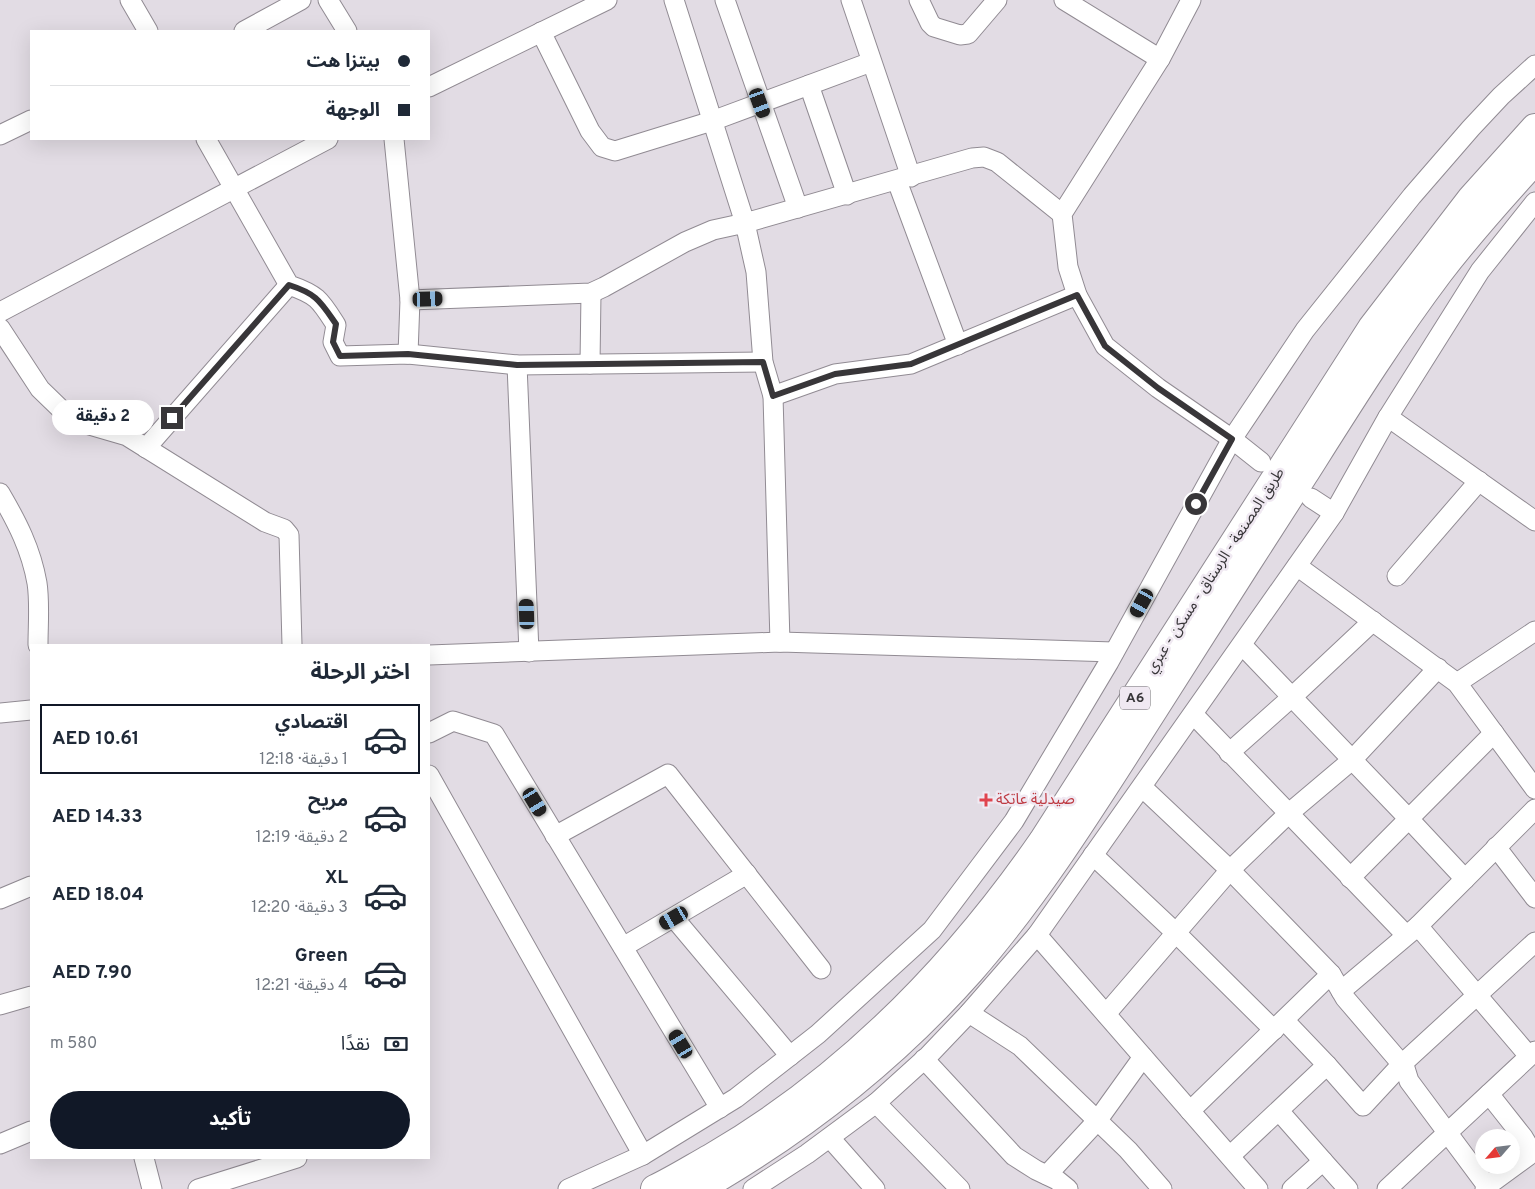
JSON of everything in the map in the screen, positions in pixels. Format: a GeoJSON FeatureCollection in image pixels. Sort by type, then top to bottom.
{"type":"FeatureCollection","features":[{"type":"Feature","properties":{"kind":"highway","name":"طريق المصنعة - الرستاق - مسكن - عبري"},"geometry":{"type":"LineString","coordinates":[[655,1189],[776,1117],[864,1048],[942,970],[979,928],[1043,841],[1372,328],[1472,198],[1535,128]]}},
{"type":"Feature","properties":{"kind":"highway","name":"طريق المصنعة - الرستاق - مسكن - عبري"},"geometry":{"type":"LineString","coordinates":[[698,1189],[808,1120],[857,1082],[970,971],[1008,925],[1040,883],[1081,823],[1395,333],[1459,247],[1535,160]]}},
{"type":"Feature","properties":{"kind":"street"},"geometry":{"type":"LineString","coordinates":[[130,0],[147,30]]}},
{"type":"Feature","properties":{"kind":"street"},"geometry":{"type":"LineString","coordinates":[[246,30],[301,0]]}},
{"type":"Feature","properties":{"kind":"street"},"geometry":{"type":"LineString","coordinates":[[328,0],[346,30]]}},
{"type":"Feature","properties":{"kind":"street"},"geometry":{"type":"LineString","coordinates":[[430,87],[607,0]]}},
{"type":"Feature","properties":{"kind":"street"},"geometry":{"type":"LineString","coordinates":[[674,0],[745,223],[756,272],[763,362],[773,396],[780,642]]}},
{"type":"Feature","properties":{"kind":"street"},"geometry":{"type":"LineString","coordinates":[[725,0],[798,208]]}},
{"type":"Feature","properties":{"kind":"street"},"geometry":{"type":"LineString","coordinates":[[851,0],[871,62],[904,179],[958,345]]}},
{"type":"Feature","properties":{"kind":"street"},"geometry":{"type":"LineString","coordinates":[[918,0],[934,27],[960,35],[968,34],[997,0]]}},
{"type":"Feature","properties":{"kind":"street"},"geometry":{"type":"LineString","coordinates":[[1064,0],[1160,58]]}},
{"type":"Feature","properties":{"kind":"street"},"geometry":{"type":"LineString","coordinates":[[1191,0],[1160,58],[1062,214],[1068,267],[1077,295],[1105,346],[1158,388],[1232,439],[1261,462]]}},
{"type":"Feature","properties":{"kind":"street"},"geometry":{"type":"LineString","coordinates":[[541,32],[590,132],[602,147],[615,151],[712,121],[871,62]]}},
{"type":"Feature","properties":{"kind":"street"},"geometry":{"type":"LineString","coordinates":[[568,1189],[643,1155],[736,1098],[818,1034],[932,930],[1014,821],[1114,652],[1232,439],[1304,330],[1412,196],[1485,113],[1535,65]]}},
{"type":"Feature","properties":{"kind":"street"},"geometry":{"type":"LineString","coordinates":[[809,85],[847,195]]}},
{"type":"Feature","properties":{"kind":"street"},"geometry":{"type":"LineString","coordinates":[[0,135],[30,120]]}},
{"type":"Feature","properties":{"kind":"street"},"geometry":{"type":"LineString","coordinates":[[207,140],[289,285],[308,291],[321,301],[336,324],[333,342],[340,356],[408,354],[517,365],[763,362]]}},
{"type":"Feature","properties":{"kind":"street"},"geometry":{"type":"LineString","coordinates":[[0,312],[326,140]]}},
{"type":"Feature","properties":{"kind":"street"},"geometry":{"type":"LineString","coordinates":[[394,140],[410,300],[408,354]]}},
{"type":"Feature","properties":{"kind":"street"},"geometry":{"type":"LineString","coordinates":[[410,300],[591,293],[712,230],[745,223],[847,195],[972,158],[984,157],[997,162],[1062,214]]}},
{"type":"Feature","properties":{"kind":"street"},"geometry":{"type":"LineString","coordinates":[[753,1189],[775,1184],[876,1103],[970,1013],[1037,935],[1334,513],[1388,417],[1480,271],[1532,210]]}},
{"type":"Feature","properties":{"kind":"street"},"geometry":{"type":"LineString","coordinates":[[146,448],[289,285]]}},
{"type":"Feature","properties":{"kind":"street"},"geometry":{"type":"LineString","coordinates":[[590,364],[591,293]]}},
{"type":"Feature","properties":{"kind":"street"},"geometry":{"type":"LineString","coordinates":[[773,396],[835,374],[911,364],[1077,295]]}},
{"type":"Feature","properties":{"kind":"street"},"geometry":{"type":"LineString","coordinates":[[0,328],[40,389],[72,420],[127,436],[265,522],[284,529],[289,534],[292,644]]}},
{"type":"Feature","properties":{"kind":"street"},"geometry":{"type":"LineString","coordinates":[[517,365],[529,652]]}},
{"type":"Feature","properties":{"kind":"street"},"geometry":{"type":"LineString","coordinates":[[1388,417],[1535,521]]}},
{"type":"Feature","properties":{"kind":"street"},"geometry":{"type":"LineString","coordinates":[[1398,576],[1479,482]]}},
{"type":"Feature","properties":{"kind":"street"},"geometry":{"type":"LineString","coordinates":[[0,493],[20,526],[30,554],[37,584],[38,644]]}},
{"type":"Feature","properties":{"kind":"street"},"geometry":{"type":"LineString","coordinates":[[1312,498],[1334,513]]}},
{"type":"Feature","properties":{"kind":"street"},"geometry":{"type":"LineString","coordinates":[[1298,566],[1457,683],[1535,789]]}},
{"type":"Feature","properties":{"kind":"street"},"geometry":{"type":"LineString","coordinates":[[1229,753],[1292,697],[1372,621]]}},
{"type":"Feature","properties":{"kind":"street"},"geometry":{"type":"LineString","coordinates":[[1457,683],[1535,631]]}},
{"type":"Feature","properties":{"kind":"street"},"geometry":{"type":"LineString","coordinates":[[430,655],[780,642],[1114,652]]}},
{"type":"Feature","properties":{"kind":"street"},"geometry":{"type":"LineString","coordinates":[[1242,645],[1465,879]]}},
{"type":"Feature","properties":{"kind":"street"},"geometry":{"type":"LineString","coordinates":[[1106,1014],[1230,870],[1288,814],[1352,760],[1438,668]]}},
{"type":"Feature","properties":{"kind":"street"},"geometry":{"type":"LineString","coordinates":[[0,713],[30,710]]}},
{"type":"Feature","properties":{"kind":"street"},"geometry":{"type":"LineString","coordinates":[[1193,714],[1350,878],[1412,930],[1532,1054],[1387,1189]]}},
{"type":"Feature","properties":{"kind":"street"},"geometry":{"type":"LineString","coordinates":[[430,732],[453,721],[494,734],[720,1108]]}},
{"type":"Feature","properties":{"kind":"street"},"geometry":{"type":"LineString","coordinates":[[1350,878],[1494,733]]}},
{"type":"Feature","properties":{"kind":"street"},"geometry":{"type":"LineString","coordinates":[[555,836],[668,774],[821,969]]}},
{"type":"Feature","properties":{"kind":"street"},"geometry":{"type":"LineString","coordinates":[[430,777],[643,1155]]}},
{"type":"Feature","properties":{"kind":"street"},"geometry":{"type":"LineString","coordinates":[[1142,787],[1230,870],[1331,974],[1341,991],[1402,1064],[1409,1081],[1448,1132],[1486,1187],[1528,1156],[1529,1147],[1489,1094]]}},
{"type":"Feature","properties":{"kind":"street"},"geometry":{"type":"LineString","coordinates":[[1341,991],[1412,930],[1535,808]]}},
{"type":"Feature","properties":{"kind":"street"},"geometry":{"type":"LineString","coordinates":[[1496,847],[1535,898]]}},
{"type":"Feature","properties":{"kind":"street"},"geometry":{"type":"LineString","coordinates":[[1093,855],[1176,933],[1327,1065],[1363,1106],[1402,1064],[1535,942]]}},
{"type":"Feature","properties":{"kind":"street"},"geometry":{"type":"LineString","coordinates":[[623,947],[747,874]]}},
{"type":"Feature","properties":{"kind":"street"},"geometry":{"type":"LineString","coordinates":[[0,898],[30,886]]}},
{"type":"Feature","properties":{"kind":"street"},"geometry":{"type":"LineString","coordinates":[[674,918],[790,1056]]}},
{"type":"Feature","properties":{"kind":"street"},"geometry":{"type":"LineString","coordinates":[[1037,935],[1258,1189]]}},
{"type":"Feature","properties":{"kind":"street"},"geometry":{"type":"LineString","coordinates":[[1190,1111],[1331,974]]}},
{"type":"Feature","properties":{"kind":"street"},"geometry":{"type":"LineString","coordinates":[[0,1005],[30,996]]}},
{"type":"Feature","properties":{"kind":"street"},"geometry":{"type":"LineString","coordinates":[[970,1013],[1020,1046],[1128,1150],[1162,1189]]}},
{"type":"Feature","properties":{"kind":"street"},"geometry":{"type":"LineString","coordinates":[[1048,1175],[1097,1120],[1143,1057]]}},
{"type":"Feature","properties":{"kind":"street"},"geometry":{"type":"LineString","coordinates":[[924,1059],[1014,1156],[1048,1175],[1068,1189]]}},
{"type":"Feature","properties":{"kind":"street"},"geometry":{"type":"LineString","coordinates":[[1230,1156],[1327,1065]]}},
{"type":"Feature","properties":{"kind":"street"},"geometry":{"type":"LineString","coordinates":[[876,1103],[960,1189]]}},
{"type":"Feature","properties":{"kind":"street"},"geometry":{"type":"LineString","coordinates":[[1279,1111],[1348,1189]]}},
{"type":"Feature","properties":{"kind":"street"},"geometry":{"type":"LineString","coordinates":[[0,1144],[30,1131]]}},
{"type":"Feature","properties":{"kind":"street"},"geometry":{"type":"LineString","coordinates":[[830,1138],[875,1189]]}},
{"type":"Feature","properties":{"kind":"street"},"geometry":{"type":"LineString","coordinates":[[144,1159],[152,1189]]}},
{"type":"Feature","properties":{"kind":"street"},"geometry":{"type":"LineString","coordinates":[[198,1189],[293,1159]]}},
{"type":"Feature","properties":{"kind":"street"},"geometry":{"type":"LineString","coordinates":[[1292,1189],[1323,1161]]}},
{"type":"Feature","properties":{"kind":"place","name":"صيدلية عاتكة"},"geometry":{"type":"Point","coordinates":[986,800]}},
{"type":"Feature","properties":{"kind":"route"},"geometry":{"type":"LineString","coordinates":[[172,418],[289,285],[308,291],[321,301],[336,324],[333,342],[340,356],[408,354],[517,365],[763,362],[773,396],[835,374],[911,364],[1077,295],[1105,346],[1158,388],[1232,439],[1196,504]]}}]}
